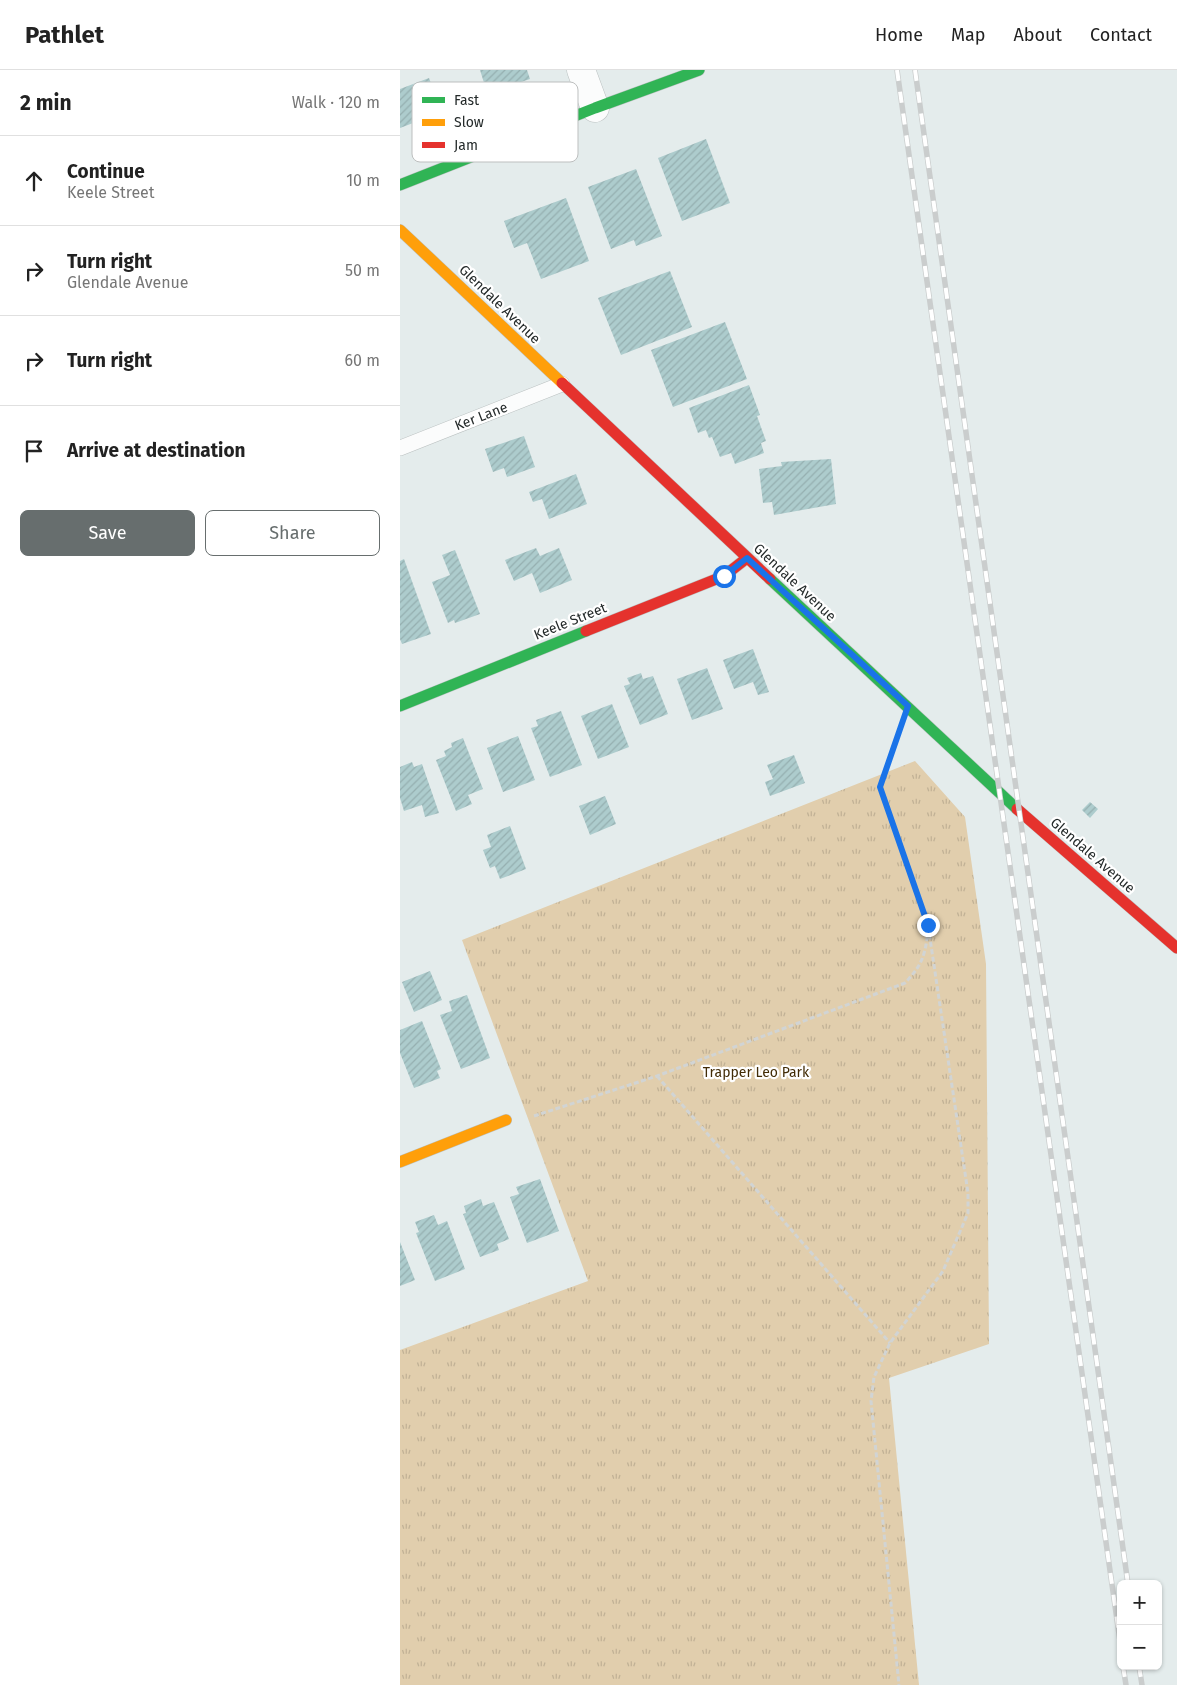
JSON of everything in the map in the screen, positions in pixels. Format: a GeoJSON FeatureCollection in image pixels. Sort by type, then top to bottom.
{"type":"FeatureCollection","features":[{"type":"Feature","properties":{"kind":"main road"},"geometry":{"type":"LineString","coordinates":[[578,115],[699,70]]}},
{"type":"Feature","properties":{"kind":"main road"},"geometry":{"type":"LineString","coordinates":[[400,184],[456,162]]}},
{"type":"Feature","properties":{"kind":"main road","name":"Glendale Avenue"},"geometry":{"type":"LineString","coordinates":[[400,230],[747,558],[1019,811],[1177,948]]}},
{"type":"Feature","properties":{"kind":"main road","name":"Keele Street"},"geometry":{"type":"LineString","coordinates":[[400,706],[724,576],[747,558]]}},
{"type":"Feature","properties":{"kind":"main road"},"geometry":{"type":"LineString","coordinates":[[400,1162],[506,1120]]}},
{"type":"Feature","properties":{"kind":"street"},"geometry":{"type":"LineString","coordinates":[[581,70],[595,108]]}},
{"type":"Feature","properties":{"kind":"lane","name":"Ker Lane"},"geometry":{"type":"LineString","coordinates":[[400,448],[562,384]]}},
{"type":"Feature","properties":{"kind":"path"},"geometry":{"type":"LineString","coordinates":[[899,1685],[871,1402],[874,1377],[890,1343],[943,1271],[968,1214],[968,1193],[928,925],[880,787],[908,706]]}},
{"type":"Feature","properties":{"kind":"path"},"geometry":{"type":"LineString","coordinates":[[506,1120],[541,1115],[657,1076],[905,983],[918,969],[925,954],[928,925]]}},
{"type":"Feature","properties":{"kind":"path"},"geometry":{"type":"LineString","coordinates":[[657,1076],[890,1343]]}},
{"type":"Feature","properties":{"kind":"green space","name":"Trapper Leo Park"},"geometry":{"type":"Polygon","coordinates":[[[915,761],[965,817],[986,964],[989,1344],[889,1378],[919,1685],[400,1685],[400,1350],[588,1281],[462,940],[915,761]]]}},
{"type":"Feature","properties":{"kind":"building"},"geometry":{"type":"Polygon","coordinates":[[[480,70],[527,70],[530,79],[521,82],[484,82],[480,70]]]}},
{"type":"Feature","properties":{"kind":"building"},"geometry":{"type":"Polygon","coordinates":[[[429,78],[431,82],[418,82],[429,78]]]}},
{"type":"Feature","properties":{"kind":"building"},"geometry":{"type":"Polygon","coordinates":[[[412,84],[412,123],[400,128],[400,89],[412,84]]]}},
{"type":"Feature","properties":{"kind":"building"},"geometry":{"type":"Polygon","coordinates":[[[706,139],[730,203],[682,221],[658,158],[706,139]]]}},
{"type":"Feature","properties":{"kind":"building"},"geometry":{"type":"Polygon","coordinates":[[[636,169],[662,236],[636,246],[634,240],[611,249],[588,187],[636,169]]]}},
{"type":"Feature","properties":{"kind":"building"},"geometry":{"type":"Polygon","coordinates":[[[566,198],[589,261],[541,279],[527,243],[514,248],[504,221],[566,198]]]}},
{"type":"Feature","properties":{"kind":"building"},"geometry":{"type":"Polygon","coordinates":[[[670,271],[692,327],[621,355],[598,298],[670,271]]]}},
{"type":"Feature","properties":{"kind":"building"},"geometry":{"type":"Polygon","coordinates":[[[725,322],[747,379],[673,407],[651,350],[725,322]]]}},
{"type":"Feature","properties":{"kind":"building"},"geometry":{"type":"Polygon","coordinates":[[[749,385],[760,415],[757,416],[766,441],[761,443],[764,453],[735,464],[731,453],[720,457],[712,437],[709,438],[706,430],[698,433],[689,408],[749,385]]]}},
{"type":"Feature","properties":{"kind":"building"},"geometry":{"type":"Polygon","coordinates":[[[524,436],[535,467],[507,477],[504,468],[493,472],[485,449],[524,436]]]}},
{"type":"Feature","properties":{"kind":"building"},"geometry":{"type":"Polygon","coordinates":[[[831,459],[836,504],[774,515],[772,502],[763,503],[759,469],[782,466],[781,462],[831,459]]]}},
{"type":"Feature","properties":{"kind":"building"},"geometry":{"type":"Polygon","coordinates":[[[576,474],[587,504],[549,519],[542,499],[533,502],[529,492],[576,474]]]}},
{"type":"Feature","properties":{"kind":"building"},"geometry":{"type":"Polygon","coordinates":[[[536,548],[540,556],[559,548],[572,580],[540,593],[532,573],[514,581],[505,560],[536,548]]]}},
{"type":"Feature","properties":{"kind":"building"},"geometry":{"type":"Polygon","coordinates":[[[455,550],[480,614],[455,623],[454,620],[448,623],[432,582],[450,575],[442,555],[455,550]]]}},
{"type":"Feature","properties":{"kind":"building"},"geometry":{"type":"Polygon","coordinates":[[[404,559],[431,634],[402,644],[400,639],[400,561],[404,559]]]}},
{"type":"Feature","properties":{"kind":"building"},"geometry":{"type":"Polygon","coordinates":[[[753,649],[769,692],[758,695],[753,682],[734,689],[723,660],[753,649]]]}},
{"type":"Feature","properties":{"kind":"building"},"geometry":{"type":"Polygon","coordinates":[[[707,668],[723,709],[692,720],[677,679],[707,668]]]}},
{"type":"Feature","properties":{"kind":"building"},"geometry":{"type":"Polygon","coordinates":[[[641,673],[643,679],[653,676],[668,714],[640,725],[624,686],[630,684],[627,678],[641,673]]]}},
{"type":"Feature","properties":{"kind":"building"},"geometry":{"type":"Polygon","coordinates":[[[612,704],[629,747],[598,759],[581,716],[612,704]]]}},
{"type":"Feature","properties":{"kind":"building"},"geometry":{"type":"Polygon","coordinates":[[[561,711],[582,765],[550,777],[531,728],[538,726],[536,720],[561,711]]]}},
{"type":"Feature","properties":{"kind":"building"},"geometry":{"type":"Polygon","coordinates":[[[518,736],[535,780],[503,792],[487,748],[518,736]]]}},
{"type":"Feature","properties":{"kind":"building"},"geometry":{"type":"Polygon","coordinates":[[[463,738],[483,789],[468,795],[472,804],[456,811],[436,760],[446,756],[444,751],[452,747],[451,743],[463,738]]]}},
{"type":"Feature","properties":{"kind":"building"},"geometry":{"type":"Polygon","coordinates":[[[794,755],[805,783],[770,796],[765,782],[773,779],[767,765],[794,755]]]}},
{"type":"Feature","properties":{"kind":"building"},"geometry":{"type":"Polygon","coordinates":[[[412,762],[414,767],[422,764],[439,813],[425,817],[422,805],[404,811],[400,798],[400,767],[412,762]]]}},
{"type":"Feature","properties":{"kind":"building"},"geometry":{"type":"Polygon","coordinates":[[[605,796],[616,824],[590,835],[579,806],[605,796]]]}},
{"type":"Feature","properties":{"kind":"building"},"geometry":{"type":"Polygon","coordinates":[[[1090,802],[1098,809],[1090,818],[1082,810],[1090,802]]]}},
{"type":"Feature","properties":{"kind":"building"},"geometry":{"type":"Polygon","coordinates":[[[510,826],[526,869],[500,879],[495,866],[490,868],[483,850],[491,847],[487,835],[510,826]]]}},
{"type":"Feature","properties":{"kind":"building"},"geometry":{"type":"Polygon","coordinates":[[[430,971],[442,1000],[414,1012],[402,982],[430,971]]]}},
{"type":"Feature","properties":{"kind":"building"},"geometry":{"type":"Polygon","coordinates":[[[467,995],[490,1058],[461,1069],[440,1015],[452,1011],[449,1001],[467,995]]]}},
{"type":"Feature","properties":{"kind":"building"},"geometry":{"type":"Polygon","coordinates":[[[422,1021],[441,1069],[437,1071],[440,1078],[414,1088],[400,1053],[400,1030],[422,1021]]]}},
{"type":"Feature","properties":{"kind":"building"},"geometry":{"type":"Polygon","coordinates":[[[540,1179],[559,1231],[527,1243],[510,1197],[519,1194],[516,1187],[540,1179]]]}},
{"type":"Feature","properties":{"kind":"building"},"geometry":{"type":"Polygon","coordinates":[[[481,1199],[483,1206],[494,1202],[509,1239],[497,1244],[499,1250],[480,1257],[463,1214],[466,1213],[464,1206],[481,1199]]]}},
{"type":"Feature","properties":{"kind":"building"},"geometry":{"type":"Polygon","coordinates":[[[434,1215],[438,1225],[447,1221],[465,1269],[435,1281],[416,1233],[419,1232],[415,1222],[434,1215]]]}},
{"type":"Feature","properties":{"kind":"building"},"geometry":{"type":"Polygon","coordinates":[[[400,1242],[415,1280],[400,1286],[400,1242]]]}},
{"type":"Feature","properties":{"kind":"railway"},"geometry":{"type":"LineString","coordinates":[[897,70],[1118,1625]]}},
{"type":"Feature","properties":{"kind":"railway"},"geometry":{"type":"LineString","coordinates":[[915,70],[1127,1580]]}},
{"type":"Feature","properties":{"kind":"railway"},"geometry":{"type":"LineString","coordinates":[[1124,1670],[1126,1685]]}},
{"type":"Feature","properties":{"kind":"railway"},"geometry":{"type":"LineString","coordinates":[[1140,1670],[1142,1685]]}},
{"type":"Feature","properties":{"kind":"traffic: fast"},"geometry":{"type":"LineString","coordinates":[[578,115],[699,70]]}},
{"type":"Feature","properties":{"kind":"traffic: fast"},"geometry":{"type":"LineString","coordinates":[[400,185],[458,162]]}},
{"type":"Feature","properties":{"kind":"traffic: fast"},"geometry":{"type":"LineString","coordinates":[[770,579],[1017,809]]}},
{"type":"Feature","properties":{"kind":"traffic: fast"},"geometry":{"type":"LineString","coordinates":[[400,706],[586,631]]}},
{"type":"Feature","properties":{"kind":"traffic: slow"},"geometry":{"type":"LineString","coordinates":[[400,230],[562,383]]}},
{"type":"Feature","properties":{"kind":"traffic: slow"},"geometry":{"type":"LineString","coordinates":[[400,1162],[506,1120]]}},
{"type":"Feature","properties":{"kind":"traffic: jam"},"geometry":{"type":"LineString","coordinates":[[562,383],[770,579]]}},
{"type":"Feature","properties":{"kind":"traffic: jam"},"geometry":{"type":"LineString","coordinates":[[586,631],[724,576],[747,558]]}},
{"type":"Feature","properties":{"kind":"traffic: jam"},"geometry":{"type":"LineString","coordinates":[[1017,809],[1177,948]]}},
{"type":"Feature","properties":{"kind":"route"},"geometry":{"type":"LineString","coordinates":[[724,576],[747,558],[908,706],[880,787],[928,925]]}}]}
